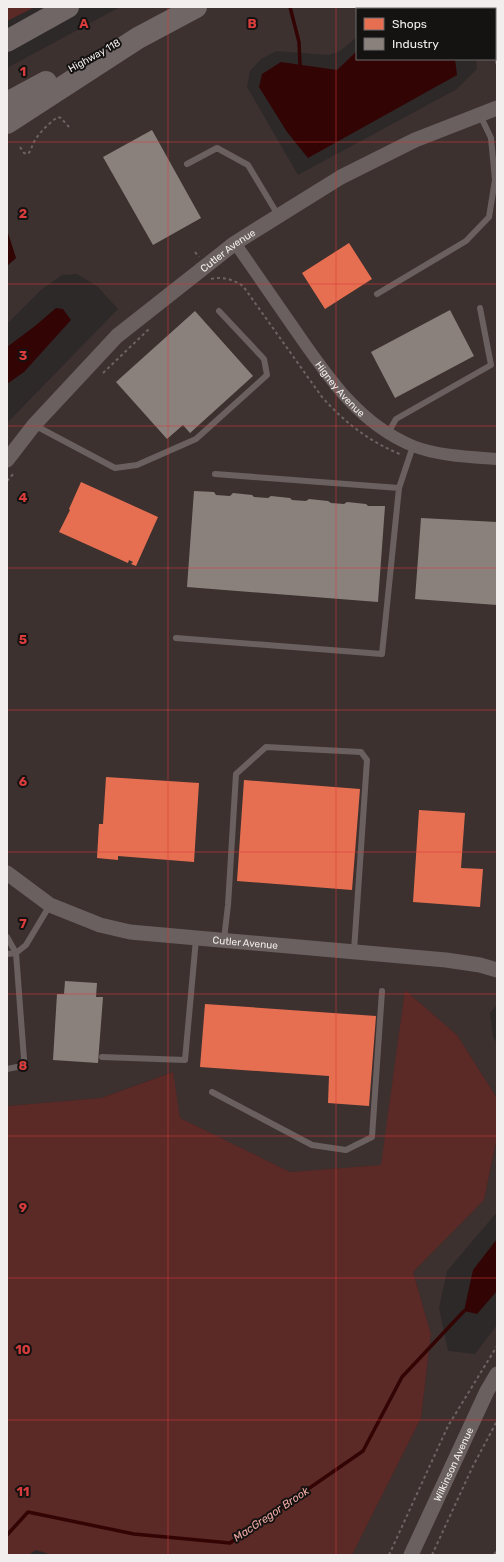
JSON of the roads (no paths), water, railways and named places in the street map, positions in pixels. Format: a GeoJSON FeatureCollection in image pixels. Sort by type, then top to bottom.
{"type":"FeatureCollection","features":[{"type":"Feature","properties":{"kind":"highway"},"geometry":{"type":"LineString","coordinates":[[7,41],[68,7]]}},
{"type":"Feature","properties":{"kind":"highway","name":"Highway 118"},"geometry":{"type":"LineString","coordinates":[[7,103],[180,7]]}},
{"type":"Feature","properties":{"kind":"highway"},"geometry":{"type":"LineString","coordinates":[[7,122],[138,38],[196,7]]}},
{"type":"Feature","properties":{"kind":"street","name":"Cutler Avenue"},"geometry":{"type":"LineString","coordinates":[[13,463],[34,425],[118,336],[236,243],[278,215],[341,177],[415,140],[497,108]]}},
{"type":"Feature","properties":{"kind":"street","name":"Higney Avenue"},"geometry":{"type":"LineString","coordinates":[[236,243],[333,384],[353,406],[388,433],[413,446],[471,457],[497,459]]}},
{"type":"Feature","properties":{"kind":"street","name":"Cutler Avenue"},"geometry":{"type":"LineString","coordinates":[[7,873],[50,905],[100,925],[130,932],[446,960],[480,964],[497,970]]}},
{"type":"Feature","properties":{"kind":"street","name":"Wilkinson Avenue"},"geometry":{"type":"LineString","coordinates":[[412,1555],[487,1391],[497,1374]]}},
{"type":"Feature","properties":{"kind":"lane"},"geometry":{"type":"LineString","coordinates":[[377,294],[466,242],[490,217],[495,180],[491,138],[480,115]]}},
{"type":"Feature","properties":{"kind":"lane"},"geometry":{"type":"LineString","coordinates":[[187,164],[217,148],[248,165],[278,215]]}},
{"type":"Feature","properties":{"kind":"lane"},"geometry":{"type":"LineString","coordinates":[[388,433],[396,419],[491,365],[480,308]]}},
{"type":"Feature","properties":{"kind":"lane"},"geometry":{"type":"LineString","coordinates":[[34,425],[115,468],[137,464],[196,439],[267,375],[264,359],[219,312]]}},
{"type":"Feature","properties":{"kind":"lane"},"geometry":{"type":"LineString","coordinates":[[176,638],[382,654],[399,488],[413,446]]}},
{"type":"Feature","properties":{"kind":"lane"},"geometry":{"type":"LineString","coordinates":[[215,474],[399,488]]}},
{"type":"Feature","properties":{"kind":"lane"},"geometry":{"type":"LineString","coordinates":[[224,941],[228,905],[236,774],[266,747],[361,752],[367,760],[354,951]]}},
{"type":"Feature","properties":{"kind":"lane"},"geometry":{"type":"LineString","coordinates":[[7,954],[16,953],[26,945],[50,905]]}},
{"type":"Feature","properties":{"kind":"lane"},"geometry":{"type":"LineString","coordinates":[[7,937],[16,953],[24,1059],[22,1066],[7,1069]]}},
{"type":"Feature","properties":{"kind":"lane"},"geometry":{"type":"LineString","coordinates":[[102,1057],[185,1060],[196,939]]}},
{"type":"Feature","properties":{"kind":"lane"},"geometry":{"type":"LineString","coordinates":[[212,1092],[312,1145],[346,1150],[372,1137],[382,991]]}},
{"type":"Feature","properties":{"kind":"waterway"},"geometry":{"type":"LineString","coordinates":[[290,7],[299,42],[300,65]]}},
{"type":"Feature","properties":{"kind":"waterway","name":"MacGregor Brook"},"geometry":{"type":"LineString","coordinates":[[7,1535],[28,1512],[134,1534],[230,1543],[363,1451],[402,1377],[464,1311]]}}]}
